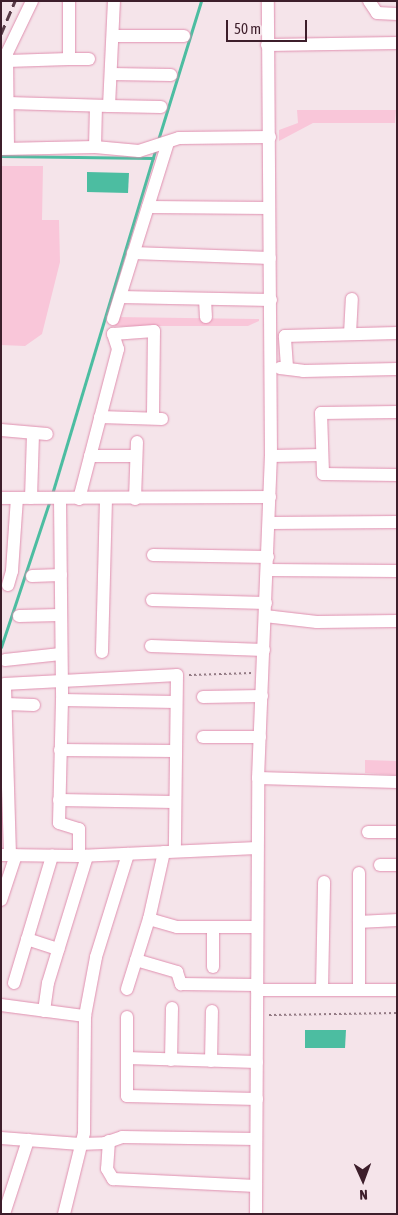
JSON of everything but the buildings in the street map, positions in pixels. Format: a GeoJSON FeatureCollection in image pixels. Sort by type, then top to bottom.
{"type":"FeatureCollection","features":[{"type":"Feature","properties":{"kind":"street"},"geometry":{"type":"LineString","coordinates":[[32,1],[7,53],[8,103],[5,148],[95,148],[139,151],[179,138],[270,137]]}},
{"type":"Feature","properties":{"kind":"street"},"geometry":{"type":"LineString","coordinates":[[69,1],[69,59]]}},
{"type":"Feature","properties":{"kind":"street"},"geometry":{"type":"LineString","coordinates":[[109,106],[114,1]]}},
{"type":"Feature","properties":{"kind":"street"},"geometry":{"type":"LineString","coordinates":[[256,1214],[258,778],[271,456],[268,1]]}},
{"type":"Feature","properties":{"kind":"street"},"geometry":{"type":"LineString","coordinates":[[370,1],[378,13],[397,14]]}},
{"type":"Feature","properties":{"kind":"street"},"geometry":{"type":"LineString","coordinates":[[113,36],[184,36]]}},
{"type":"Feature","properties":{"kind":"street"},"geometry":{"type":"LineString","coordinates":[[268,45],[397,42]]}},
{"type":"Feature","properties":{"kind":"street"},"geometry":{"type":"LineString","coordinates":[[7,61],[89,60]]}},
{"type":"Feature","properties":{"kind":"street"},"geometry":{"type":"LineString","coordinates":[[111,74],[171,74]]}},
{"type":"Feature","properties":{"kind":"street"},"geometry":{"type":"LineString","coordinates":[[8,103],[161,107]]}},
{"type":"Feature","properties":{"kind":"street"},"geometry":{"type":"LineString","coordinates":[[95,148],[96,106]]}},
{"type":"Feature","properties":{"kind":"street"},"geometry":{"type":"LineString","coordinates":[[113,319],[148,207],[160,144]]}},
{"type":"Feature","properties":{"kind":"street"},"geometry":{"type":"LineString","coordinates":[[148,207],[269,208]]}},
{"type":"Feature","properties":{"kind":"street"},"geometry":{"type":"LineString","coordinates":[[133,253],[270,258]]}},
{"type":"Feature","properties":{"kind":"street"},"geometry":{"type":"LineString","coordinates":[[120,297],[271,300]]}},
{"type":"Feature","properties":{"kind":"street"},"geometry":{"type":"LineString","coordinates":[[206,299],[206,317]]}},
{"type":"Feature","properties":{"kind":"street"},"geometry":{"type":"LineString","coordinates":[[350,334],[352,299]]}},
{"type":"Feature","properties":{"kind":"street"},"geometry":{"type":"LineString","coordinates":[[79,499],[100,417],[118,349],[113,334],[154,331],[157,418],[100,417]]}},
{"type":"Feature","properties":{"kind":"street"},"geometry":{"type":"LineString","coordinates":[[271,336],[397,333]]}},
{"type":"Feature","properties":{"kind":"street"},"geometry":{"type":"LineString","coordinates":[[285,336],[287,367]]}},
{"type":"Feature","properties":{"kind":"street"},"geometry":{"type":"LineString","coordinates":[[271,370],[287,367],[303,371],[397,369]]}},
{"type":"Feature","properties":{"kind":"street"},"geometry":{"type":"LineString","coordinates":[[397,412],[321,413],[323,474],[397,474]]}},
{"type":"Feature","properties":{"kind":"street"},"geometry":{"type":"LineString","coordinates":[[1,430],[47,434]]}},
{"type":"Feature","properties":{"kind":"street"},"geometry":{"type":"LineString","coordinates":[[33,432],[37,499]]}},
{"type":"Feature","properties":{"kind":"street"},"geometry":{"type":"LineString","coordinates":[[135,499],[137,442]]}},
{"type":"Feature","properties":{"kind":"street"},"geometry":{"type":"LineString","coordinates":[[271,456],[322,454]]}},
{"type":"Feature","properties":{"kind":"street"},"geometry":{"type":"LineString","coordinates":[[90,456],[136,456]]}},
{"type":"Feature","properties":{"kind":"street"},"geometry":{"type":"LineString","coordinates":[[1,498],[270,497]]}},
{"type":"Feature","properties":{"kind":"street"},"geometry":{"type":"LineString","coordinates":[[8,585],[12,572],[17,498]]}},
{"type":"Feature","properties":{"kind":"street"},"geometry":{"type":"LineString","coordinates":[[44,1010],[83,856],[79,829],[59,823],[62,700],[60,615],[62,576],[59,499]]}},
{"type":"Feature","properties":{"kind":"street"},"geometry":{"type":"LineString","coordinates":[[102,652],[106,499]]}},
{"type":"Feature","properties":{"kind":"street"},"geometry":{"type":"LineString","coordinates":[[269,523],[397,522]]}},
{"type":"Feature","properties":{"kind":"street"},"geometry":{"type":"LineString","coordinates":[[153,555],[397,571]]}},
{"type":"Feature","properties":{"kind":"street"},"geometry":{"type":"LineString","coordinates":[[32,576],[62,576]]}},
{"type":"Feature","properties":{"kind":"street"},"geometry":{"type":"LineString","coordinates":[[152,600],[266,603]]}},
{"type":"Feature","properties":{"kind":"street"},"geometry":{"type":"LineString","coordinates":[[19,616],[60,615]]}},
{"type":"Feature","properties":{"kind":"street"},"geometry":{"type":"LineString","coordinates":[[265,616],[317,622],[397,621]]}},
{"type":"Feature","properties":{"kind":"street"},"geometry":{"type":"LineString","coordinates":[[151,646],[264,650]]}},
{"type":"Feature","properties":{"kind":"street"},"geometry":{"type":"LineString","coordinates":[[5,660],[61,654]]}},
{"type":"Feature","properties":{"kind":"street"},"geometry":{"type":"LineString","coordinates":[[1,900],[9,855],[5,684],[177,675],[174,802],[169,851],[127,989]]}},
{"type":"Feature","properties":{"kind":"street"},"geometry":{"type":"LineString","coordinates":[[203,697],[262,696]]}},
{"type":"Feature","properties":{"kind":"street"},"geometry":{"type":"LineString","coordinates":[[62,700],[176,702]]}},
{"type":"Feature","properties":{"kind":"street"},"geometry":{"type":"LineString","coordinates":[[6,704],[34,705]]}},
{"type":"Feature","properties":{"kind":"street"},"geometry":{"type":"LineString","coordinates":[[203,737],[260,737]]}},
{"type":"Feature","properties":{"kind":"street"},"geometry":{"type":"LineString","coordinates":[[60,750],[176,751]]}},
{"type":"Feature","properties":{"kind":"street"},"geometry":{"type":"LineString","coordinates":[[258,778],[397,782]]}},
{"type":"Feature","properties":{"kind":"street"},"geometry":{"type":"LineString","coordinates":[[59,800],[174,802]]}},
{"type":"Feature","properties":{"kind":"street"},"geometry":{"type":"LineString","coordinates":[[368,832],[397,832]]}},
{"type":"Feature","properties":{"kind":"street"},"geometry":{"type":"LineString","coordinates":[[9,855],[83,856],[257,848]]}},
{"type":"Feature","properties":{"kind":"street"},"geometry":{"type":"LineString","coordinates":[[64,1214],[84,1133],[85,1016],[96,957],[128,854]]}},
{"type":"Feature","properties":{"kind":"street"},"geometry":{"type":"LineString","coordinates":[[14,982],[52,856]]}},
{"type":"Feature","properties":{"kind":"street"},"geometry":{"type":"LineString","coordinates":[[380,865],[397,865]]}},
{"type":"Feature","properties":{"kind":"street"},"geometry":{"type":"LineString","coordinates":[[359,873],[359,990]]}},
{"type":"Feature","properties":{"kind":"street"},"geometry":{"type":"LineString","coordinates":[[322,990],[324,882]]}},
{"type":"Feature","properties":{"kind":"street"},"geometry":{"type":"LineString","coordinates":[[149,919],[176,927],[258,927]]}},
{"type":"Feature","properties":{"kind":"street"},"geometry":{"type":"LineString","coordinates":[[359,922],[397,920]]}},
{"type":"Feature","properties":{"kind":"street"},"geometry":{"type":"LineString","coordinates":[[213,927],[213,967]]}},
{"type":"Feature","properties":{"kind":"street"},"geometry":{"type":"LineString","coordinates":[[27,939],[58,949]]}},
{"type":"Feature","properties":{"kind":"street"},"geometry":{"type":"LineString","coordinates":[[136,960],[177,972],[181,984],[322,990],[397,990]]}},
{"type":"Feature","properties":{"kind":"street"},"geometry":{"type":"LineString","coordinates":[[1,1005],[85,1016]]}},
{"type":"Feature","properties":{"kind":"street"},"geometry":{"type":"LineString","coordinates":[[171,1060],[172,1008]]}},
{"type":"Feature","properties":{"kind":"street"},"geometry":{"type":"LineString","coordinates":[[211,1061],[212,1011]]}},
{"type":"Feature","properties":{"kind":"street"},"geometry":{"type":"LineString","coordinates":[[127,1017],[127,1096],[257,1099]]}},
{"type":"Feature","properties":{"kind":"street"},"geometry":{"type":"LineString","coordinates":[[126,1058],[257,1062]]}},
{"type":"Feature","properties":{"kind":"street"},"geometry":{"type":"LineString","coordinates":[[1,1138],[80,1144],[109,1142],[122,1137],[256,1139]]}},
{"type":"Feature","properties":{"kind":"street"},"geometry":{"type":"LineString","coordinates":[[4,1214],[28,1140]]}},
{"type":"Feature","properties":{"kind":"street"},"geometry":{"type":"LineString","coordinates":[[109,1142],[107,1170],[113,1179],[256,1186]]}},
{"type":"Feature","properties":{"kind":"path"},"geometry":{"type":"LineString","coordinates":[[177,675],[263,673]]}},
{"type":"Feature","properties":{"kind":"path"},"geometry":{"type":"LineString","coordinates":[[257,1015],[397,1012]]}},
{"type":"Feature","properties":{"kind":"shaded area"},"geometry":{"type":"Polygon","coordinates":[[[297,110],[396,110],[395,123],[313,123],[279,141],[279,130],[298,123],[297,110]]]}},
{"type":"Feature","properties":{"kind":"shaded area"},"geometry":{"type":"Polygon","coordinates":[[[1,166],[43,166],[42,220],[59,220],[60,262],[42,334],[25,346],[1,345],[1,166]]]}},
{"type":"Feature","properties":{"kind":"shaded area"},"geometry":{"type":"Polygon","coordinates":[[[87,172],[129,173],[128,193],[87,192],[87,172]]]}},
{"type":"Feature","properties":{"kind":"shaded area"},"geometry":{"type":"Polygon","coordinates":[[[115,317],[259,319],[259,321],[248,326],[115,326],[115,317]]]}},
{"type":"Feature","properties":{"kind":"shaded area"},"geometry":{"type":"Polygon","coordinates":[[[365,760],[397,761],[397,775],[365,773],[365,760]]]}},
{"type":"Feature","properties":{"kind":"shaded area"},"geometry":{"type":"Polygon","coordinates":[[[305,1030],[346,1030],[345,1048],[305,1048],[305,1030]]]}},
{"type":"Feature","properties":{"kind":"waterway"},"geometry":{"type":"LineString","coordinates":[[158,140],[201,1]]}},
{"type":"Feature","properties":{"kind":"waterway"},"geometry":{"type":"LineString","coordinates":[[52,494],[155,151]]}},
{"type":"Feature","properties":{"kind":"waterway"},"geometry":{"type":"LineString","coordinates":[[1,156],[153,158]]}},
{"type":"Feature","properties":{"kind":"waterway"},"geometry":{"type":"LineString","coordinates":[[1,647],[50,500]]}},
{"type":"Feature","properties":{"kind":"railway"},"geometry":{"type":"LineString","coordinates":[[1,34],[15,1]]}}]}
